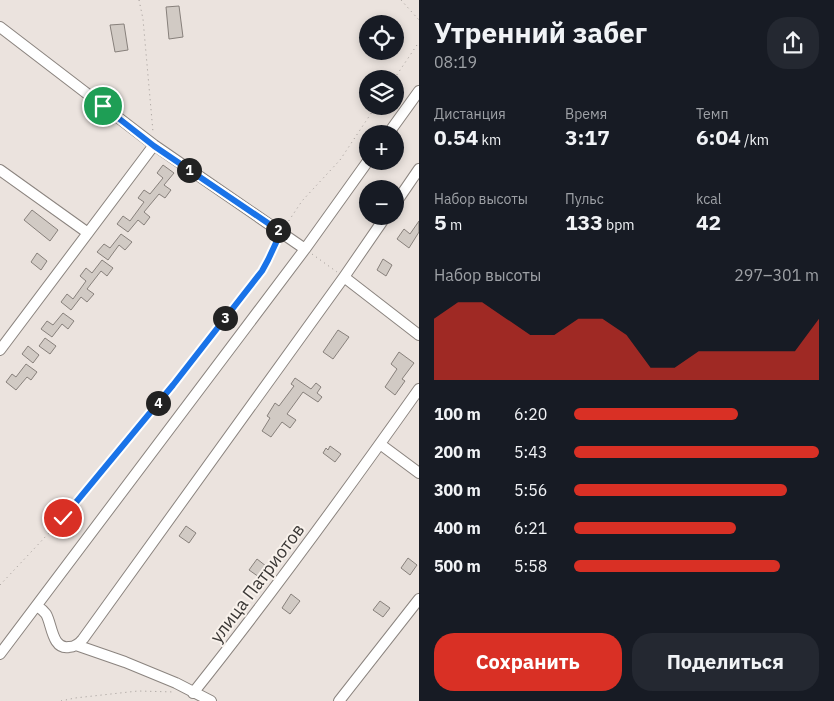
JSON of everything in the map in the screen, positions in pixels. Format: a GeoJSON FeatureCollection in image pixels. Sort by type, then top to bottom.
{"type":"FeatureCollection","features":[{"type":"Feature","properties":{"kind":"street"},"geometry":{"type":"LineString","coordinates":[[0,27],[154,146],[305,249]]}},
{"type":"Feature","properties":{"kind":"street"},"geometry":{"type":"LineString","coordinates":[[394,125],[419,91]]}},
{"type":"Feature","properties":{"kind":"street"},"geometry":{"type":"LineString","coordinates":[[0,350],[154,146]]}},
{"type":"Feature","properties":{"kind":"street"},"geometry":{"type":"LineString","coordinates":[[0,170],[88,233]]}},
{"type":"Feature","properties":{"kind":"street"},"geometry":{"type":"LineString","coordinates":[[0,654],[305,249],[362,170]]}},
{"type":"Feature","properties":{"kind":"street"},"geometry":{"type":"LineString","coordinates":[[404,191],[419,170]]}},
{"type":"Feature","properties":{"kind":"street"},"geometry":{"type":"LineString","coordinates":[[76,646],[83,639],[380,225]]}},
{"type":"Feature","properties":{"kind":"street"},"geometry":{"type":"LineString","coordinates":[[344,277],[419,335]]}},
{"type":"Feature","properties":{"kind":"street","name":"улица Патриотов"},"geometry":{"type":"LineString","coordinates":[[193,693],[247,626],[419,389]]}},
{"type":"Feature","properties":{"kind":"street"},"geometry":{"type":"LineString","coordinates":[[380,444],[419,473]]}},
{"type":"Feature","properties":{"kind":"street"},"geometry":{"type":"LineString","coordinates":[[339,701],[419,598]]}},
{"type":"Feature","properties":{"kind":"street"},"geometry":{"type":"LineString","coordinates":[[36,606],[46,615],[59,645],[66,648],[76,646],[125,662],[176,683],[211,701]]}},
{"type":"Feature","properties":{"kind":"path"},"geometry":{"type":"LineString","coordinates":[[139,0],[143,18],[154,146]]}},
{"type":"Feature","properties":{"kind":"path"},"geometry":{"type":"LineString","coordinates":[[401,0],[419,20]]}},
{"type":"Feature","properties":{"kind":"path"},"geometry":{"type":"LineString","coordinates":[[400,70],[419,42]]}},
{"type":"Feature","properties":{"kind":"path"},"geometry":{"type":"LineString","coordinates":[[0,585],[63,518],[173,385],[262,271],[290,216],[340,160],[370,115]]}},
{"type":"Feature","properties":{"kind":"path"},"geometry":{"type":"LineString","coordinates":[[305,249],[344,277]]}},
{"type":"Feature","properties":{"kind":"path"},"geometry":{"type":"LineString","coordinates":[[61,701],[138,692],[177,692]]}},
{"type":"Feature","properties":{"kind":"building"},"geometry":{"type":"Polygon","coordinates":[[[179,6],[183,37],[169,39],[166,7],[179,6]]]}},
{"type":"Feature","properties":{"kind":"building"},"geometry":{"type":"Polygon","coordinates":[[[124,24],[128,50],[115,52],[110,25],[124,24]]]}},
{"type":"Feature","properties":{"kind":"building"},"geometry":{"type":"Polygon","coordinates":[[[163,165],[174,173],[164,185],[171,190],[165,198],[159,194],[144,212],[150,217],[144,225],[138,220],[128,232],[117,224],[123,216],[130,221],[144,202],[138,198],[144,190],[150,194],[163,178],[157,173],[163,165]]]}},
{"type":"Feature","properties":{"kind":"building"},"geometry":{"type":"Polygon","coordinates":[[[32,210],[58,230],[50,241],[24,220],[32,210]]]}},
{"type":"Feature","properties":{"kind":"building"},"geometry":{"type":"Polygon","coordinates":[[[419,221],[419,232],[409,248],[397,239],[404,229],[410,234],[419,221]]]}},
{"type":"Feature","properties":{"kind":"building"},"geometry":{"type":"Polygon","coordinates":[[[121,234],[132,242],[125,250],[119,245],[108,260],[97,252],[104,244],[110,248],[121,234]]]}},
{"type":"Feature","properties":{"kind":"building"},"geometry":{"type":"Polygon","coordinates":[[[37,253],[47,261],[41,270],[31,262],[37,253]]]}},
{"type":"Feature","properties":{"kind":"building"},"geometry":{"type":"Polygon","coordinates":[[[383,259],[392,265],[386,276],[377,270],[383,259]]]}},
{"type":"Feature","properties":{"kind":"building"},"geometry":{"type":"Polygon","coordinates":[[[102,260],[113,268],[107,276],[101,271],[87,289],[94,294],[87,302],[81,297],[71,310],[61,302],[67,294],[73,299],[86,281],[80,276],[86,268],[92,273],[102,260]]]}},
{"type":"Feature","properties":{"kind":"building"},"geometry":{"type":"Polygon","coordinates":[[[63,313],[74,321],[68,329],[62,324],[52,337],[41,329],[47,321],[53,325],[63,313]]]}},
{"type":"Feature","properties":{"kind":"building"},"geometry":{"type":"Polygon","coordinates":[[[338,330],[349,337],[333,359],[323,352],[338,330]]]}},
{"type":"Feature","properties":{"kind":"building"},"geometry":{"type":"Polygon","coordinates":[[[45,338],[56,346],[50,354],[39,346],[45,338]]]}},
{"type":"Feature","properties":{"kind":"building"},"geometry":{"type":"Polygon","coordinates":[[[28,346],[39,355],[33,363],[22,354],[28,346]]]}},
{"type":"Feature","properties":{"kind":"building"},"geometry":{"type":"Polygon","coordinates":[[[399,352],[414,363],[402,379],[405,381],[395,395],[385,387],[397,369],[391,364],[399,352]]]}},
{"type":"Feature","properties":{"kind":"building"},"geometry":{"type":"Polygon","coordinates":[[[26,364],[37,372],[31,380],[27,377],[16,390],[6,382],[12,374],[16,377],[26,364]]]}},
{"type":"Feature","properties":{"kind":"building"},"geometry":{"type":"Polygon","coordinates":[[[295,378],[311,389],[316,383],[321,387],[317,393],[322,397],[318,402],[303,392],[287,414],[296,420],[290,428],[282,422],[271,437],[262,431],[270,418],[267,416],[275,403],[279,406],[294,386],[291,384],[295,378]]]}},
{"type":"Feature","properties":{"kind":"building"},"geometry":{"type":"Polygon","coordinates":[[[330,446],[341,454],[335,462],[323,453],[330,446]]]}},
{"type":"Feature","properties":{"kind":"building"},"geometry":{"type":"Polygon","coordinates":[[[186,526],[196,533],[189,543],[179,536],[186,526]]]}},
{"type":"Feature","properties":{"kind":"building"},"geometry":{"type":"Polygon","coordinates":[[[408,558],[417,565],[410,575],[401,568],[408,558]]]}},
{"type":"Feature","properties":{"kind":"building"},"geometry":{"type":"Polygon","coordinates":[[[257,559],[266,566],[259,577],[249,570],[257,559]]]}},
{"type":"Feature","properties":{"kind":"building"},"geometry":{"type":"Polygon","coordinates":[[[291,594],[300,601],[290,614],[282,608],[291,594]]]}},
{"type":"Feature","properties":{"kind":"building"},"geometry":{"type":"Polygon","coordinates":[[[380,601],[390,608],[383,617],[373,610],[380,601]]]}},
{"type":"Feature","properties":{"kind":"route"},"geometry":{"type":"LineString","coordinates":[[63,518],[173,385],[262,271],[281,232],[154,146],[103,106]]}}]}
